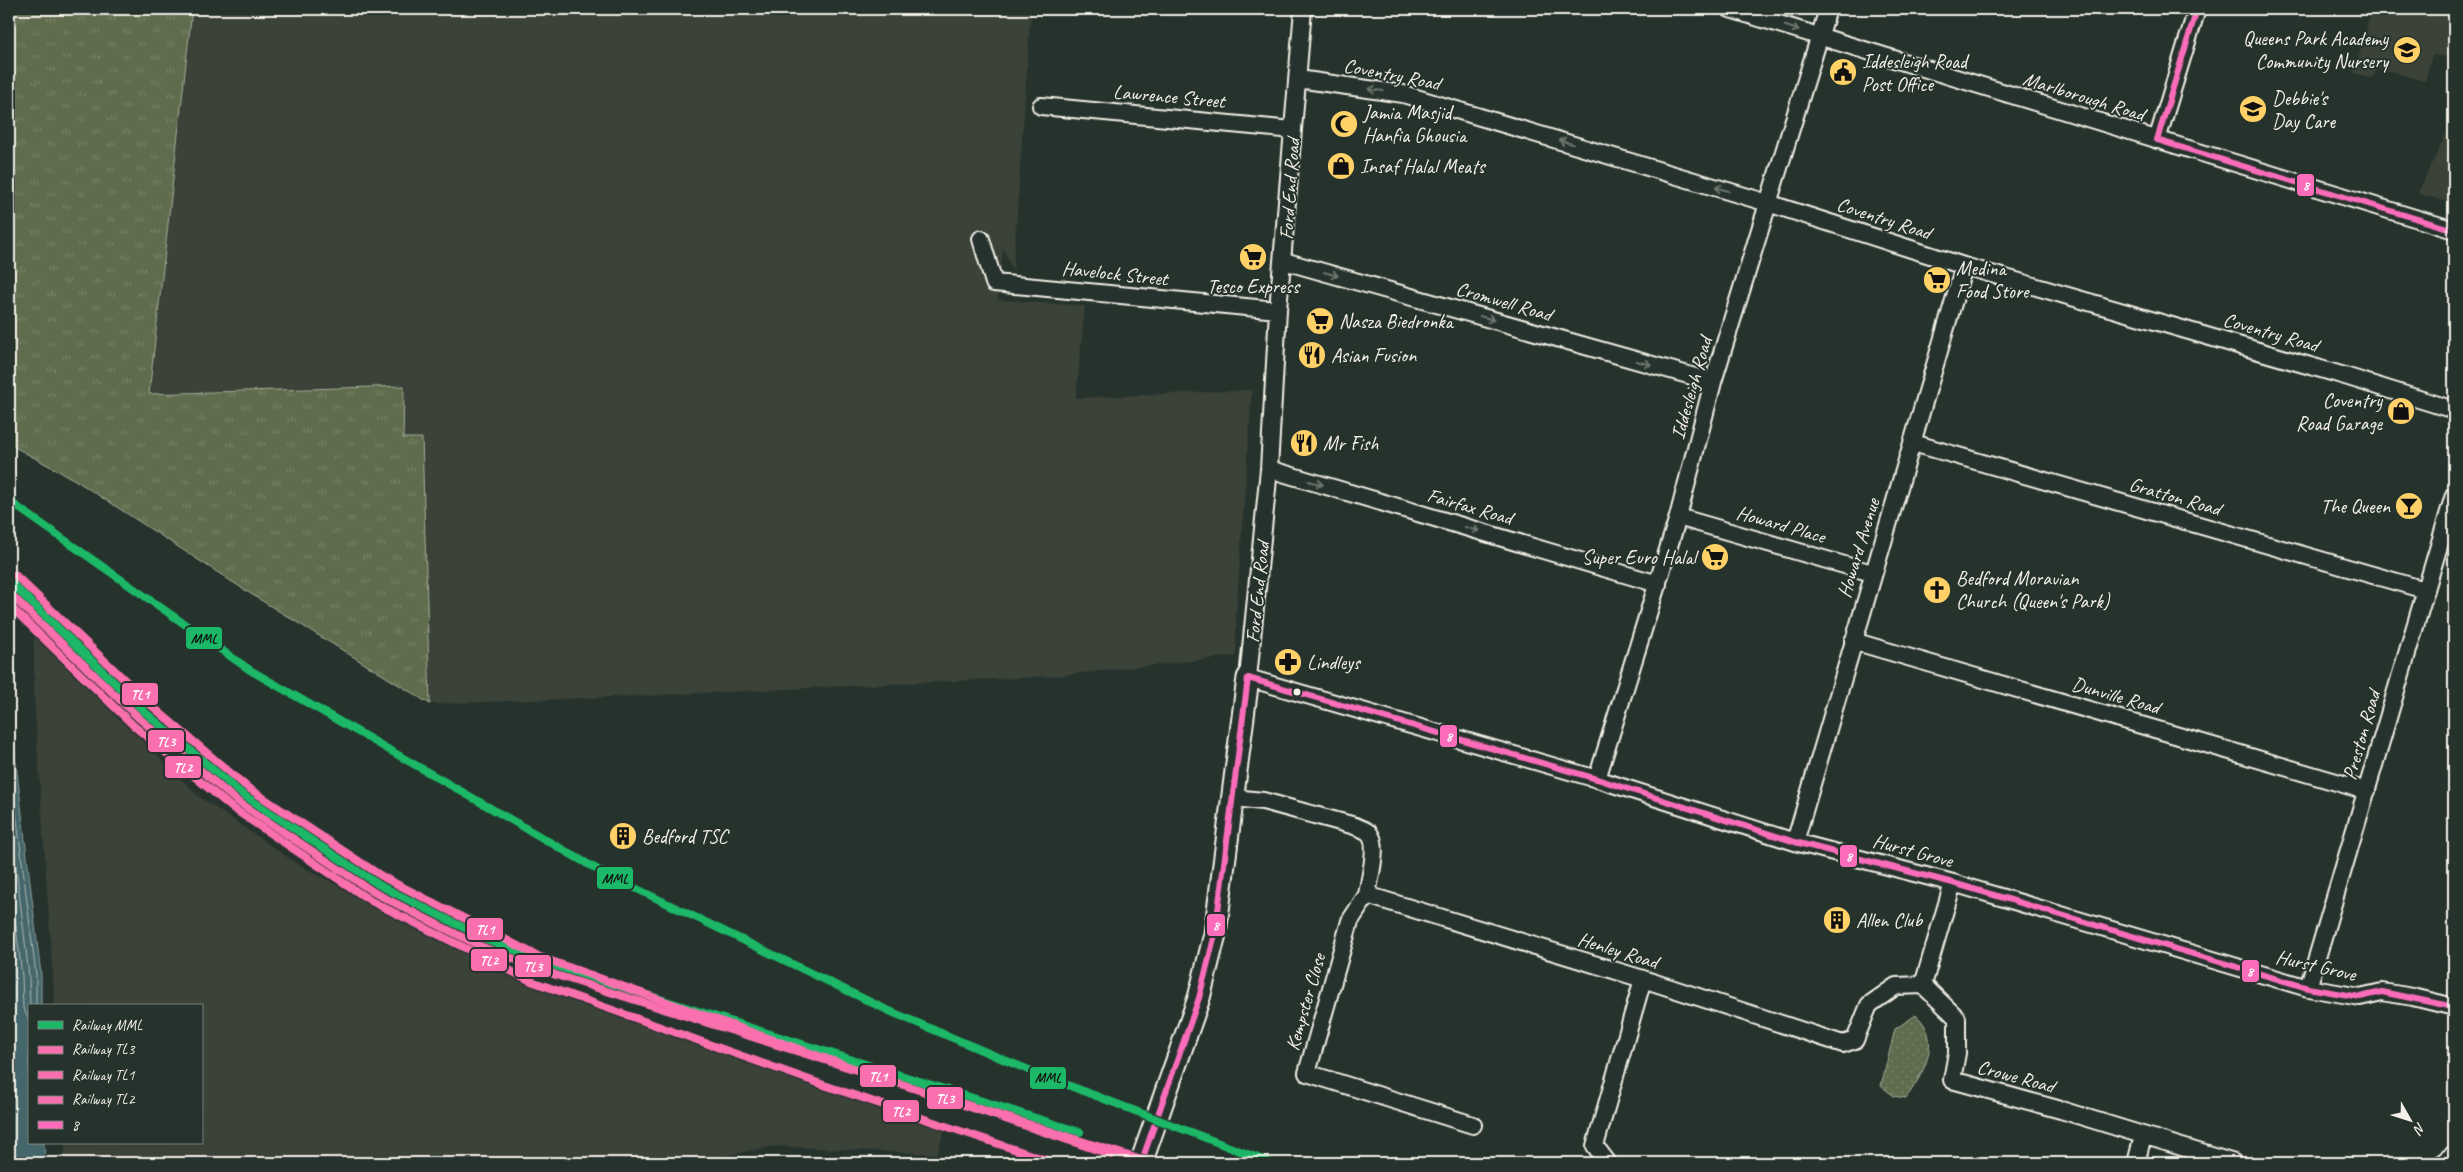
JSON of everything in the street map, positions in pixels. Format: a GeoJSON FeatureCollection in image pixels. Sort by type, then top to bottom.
{"type":"FeatureCollection","features":[{"type":"Feature","properties":{"kind":"street","name":"Ford End Road"},"geometry":{"type":"LineString","coordinates":[[1141,1163],[1199,998],[1215,934],[1248,678],[1269,469],[1278,310],[1284,261],[1304,9]]}},
{"type":"Feature","properties":{"kind":"street","name":"Marlborough Road"},"geometry":{"type":"LineString","coordinates":[[1730,9],[2454,230]]}},
{"type":"Feature","properties":{"kind":"street","name":"Iddesleigh Road"},"geometry":{"type":"LineString","coordinates":[[1597,779],[1678,517],[1713,382],[1828,9]]}},
{"type":"Feature","properties":{"kind":"street"},"geometry":{"type":"LineString","coordinates":[[2157,140],[2197,9]]}},
{"type":"Feature","properties":{"kind":"street","name":"Coventry Road"},"geometry":{"type":"LineString","coordinates":[[1298,79],[1403,94],[1768,203],[1964,266],[2345,376],[2454,410]]}},
{"type":"Feature","properties":{"kind":"street","name":"Lawrence Street"},"geometry":{"type":"LineString","coordinates":[[1041,106],[1293,130]]}},
{"type":"Feature","properties":{"kind":"street","name":"Havelock Street"},"geometry":{"type":"LineString","coordinates":[[980,239],[994,283],[1278,310]]}},
{"type":"Feature","properties":{"kind":"street","name":"Cromwell Road"},"geometry":{"type":"LineString","coordinates":[[1284,261],[1713,382]]}},
{"type":"Feature","properties":{"kind":"street","name":"Howard Avenue"},"geometry":{"type":"LineString","coordinates":[[1794,842],[1872,572],[1913,443],[1964,266]]}},
{"type":"Feature","properties":{"kind":"street","name":"Gratton Road"},"geometry":{"type":"LineString","coordinates":[[1913,443],[2425,590]]}},
{"type":"Feature","properties":{"kind":"street","name":"Fairfax Road"},"geometry":{"type":"LineString","coordinates":[[1269,469],[1658,584]]}},
{"type":"Feature","properties":{"kind":"street","name":"Preston Road"},"geometry":{"type":"LineString","coordinates":[[2308,988],[2454,495]]}},
{"type":"Feature","properties":{"kind":"street","name":"Howard Place"},"geometry":{"type":"LineString","coordinates":[[1678,517],[1872,572]]}},
{"type":"Feature","properties":{"kind":"street","name":"Dunville Road"},"geometry":{"type":"LineString","coordinates":[[1853,641],[2367,791]]}},
{"type":"Feature","properties":{"kind":"street","name":"Hurst Grove"},"geometry":{"type":"LineString","coordinates":[[1248,678],[1597,779],[1794,842],[1954,883],[2308,988],[2360,997],[2382,992],[2413,996],[2454,1007]]}},
{"type":"Feature","properties":{"kind":"street"},"geometry":{"type":"LineString","coordinates":[[1233,798],[1263,801],[1355,826],[1369,833],[1376,846],[1370,869],[1367,895]]}},
{"type":"Feature","properties":{"kind":"street"},"geometry":{"type":"LineString","coordinates":[[1923,985],[1954,883]]}},
{"type":"Feature","properties":{"kind":"street","name":"Henley Road"},"geometry":{"type":"LineString","coordinates":[[1367,895],[1643,979],[1843,1044],[1855,1040],[1869,1005],[1896,986],[1923,985]]}},
{"type":"Feature","properties":{"kind":"street","name":"Kempster Close"},"geometry":{"type":"LineString","coordinates":[[1367,895],[1350,921],[1307,1073],[1473,1125]]}},
{"type":"Feature","properties":{"kind":"street"},"geometry":{"type":"LineString","coordinates":[[1608,1163],[1595,1146],[1643,979]]}},
{"type":"Feature","properties":{"kind":"street","name":"Crowe Road"},"geometry":{"type":"LineString","coordinates":[[1923,985],[1957,1018],[1958,1053],[1952,1080],[2061,1110],[2234,1163]]}},
{"type":"Feature","properties":{"kind":"street"},"geometry":{"type":"LineString","coordinates":[[2136,1163],[2143,1136]]}},
{"type":"Feature","properties":{"kind":"street"},"geometry":{"type":"LineString","coordinates":[[2442,1163],[2454,1154]]}},
{"type":"Feature","properties":{"kind":"shaded area"},"geometry":{"type":"Polygon","coordinates":[[[192,9],[1031,9],[1013,271],[1003,248],[998,300],[1085,306],[1076,398],[1252,390],[1236,613],[1236,656],[1054,676],[430,704],[422,438],[403,438],[149,394],[192,9]]]}},
{"type":"Feature","properties":{"kind":"shaded area","name":"Queens Park Academy Community Nursery"},"geometry":{"type":"Polygon","coordinates":[[[2372,9],[2448,9],[2454,12],[2454,44],[2450,57],[2432,55],[2425,81],[2378,68],[2372,78],[2354,73],[2372,9]]]}},
{"type":"Feature","properties":{"kind":"shaded area"},"geometry":{"type":"Polygon","coordinates":[[[2454,117],[2454,204],[2418,193],[2454,117]]]}},
{"type":"Feature","properties":{"kind":"shaded area"},"geometry":{"type":"Polygon","coordinates":[[[34,633],[197,795],[296,863],[423,932],[551,990],[694,1042],[945,1128],[937,1154],[774,1146],[689,1163],[65,1163],[65,1144],[202,1144],[202,1004],[55,1004],[34,695],[34,633]]]}},
{"type":"Feature","properties":{"kind":"green space"},"geometry":{"type":"Polygon","coordinates":[[[9,9],[192,9],[149,394],[404,386],[403,438],[422,438],[430,704],[251,594],[75,480],[9,444],[9,9]]]}},
{"type":"Feature","properties":{"kind":"green space"},"geometry":{"type":"Polygon","coordinates":[[[1916,1015],[1924,1025],[1928,1035],[1928,1056],[1919,1078],[1906,1098],[1894,1096],[1881,1086],[1895,1029],[1916,1015]]]}},
{"type":"Feature","properties":{"kind":"water"},"geometry":{"type":"Polygon","coordinates":[[[9,704],[41,975],[41,1004],[28,1004],[28,1144],[44,1144],[45,1163],[9,1163],[9,704]]]}},
{"type":"Feature","properties":{"kind":"rail line","name":"MML"},"geometry":{"type":"LineString","coordinates":[[9,501],[250,670],[600,871],[887,1010],[1031,1071],[1271,1163]]}},
{"type":"Feature","properties":{"kind":"rail line","name":"TL1"},"geometry":{"type":"LineString","coordinates":[[15,575],[152,706],[247,787],[383,877],[540,957],[830,1060],[1112,1155]]}},
{"type":"Feature","properties":{"kind":"rail line","name":"MML"},"geometry":{"type":"LineString","coordinates":[[9,581],[146,713],[242,794],[379,885],[484,938],[559,967],[1080,1132]]}},
{"type":"Feature","properties":{"kind":"rail line","name":"TL3"},"geometry":{"type":"LineString","coordinates":[[9,593],[140,719],[237,801],[375,893],[480,946],[556,975],[1151,1163]]}},
{"type":"Feature","properties":{"kind":"rail line","name":"TL2"},"geometry":{"type":"LineString","coordinates":[[9,605],[134,726],[231,807],[371,901],[531,981],[821,1084],[1055,1163]]}},
{"type":"Feature","properties":{"kind":"transit line","name":"8"},"geometry":{"type":"LineString","coordinates":[[2157,140],[2197,9]]}},
{"type":"Feature","properties":{"kind":"transit line","name":"8"},"geometry":{"type":"LineString","coordinates":[[2157,140],[2454,230]]}},
{"type":"Feature","properties":{"kind":"transit line","name":"8"},"geometry":{"type":"LineString","coordinates":[[1248,678],[1597,779],[1795,842],[1953,883],[2308,988],[2360,997],[2382,992],[2454,1007]]}},
{"type":"Feature","properties":{"kind":"transit line","name":"8"},"geometry":{"type":"LineString","coordinates":[[1141,1163],[1199,998],[1215,934],[1248,678]]}},
{"type":"Feature","properties":{"kind":"place","name":"Queens Park Academy Community Nursery"},"geometry":{"type":"Point","coordinates":[2407,50]}},
{"type":"Feature","properties":{"kind":"place","name":"Iddesleigh Road Post Office"},"geometry":{"type":"Point","coordinates":[1843,72]}},
{"type":"Feature","properties":{"kind":"place","name":"Debbie's Day Care"},"geometry":{"type":"Point","coordinates":[2253,109]}},
{"type":"Feature","properties":{"kind":"place","name":"Jamia Masjid Hanfia Ghousia"},"geometry":{"type":"Point","coordinates":[1344,124]}},
{"type":"Feature","properties":{"kind":"place","name":"Insaf Halal Meats"},"geometry":{"type":"Point","coordinates":[1341,166]}},
{"type":"Feature","properties":{"kind":"place","name":"Tesco Express"},"geometry":{"type":"Point","coordinates":[1253,257]}},
{"type":"Feature","properties":{"kind":"place","name":"Medina Food Store"},"geometry":{"type":"Point","coordinates":[1937,280]}},
{"type":"Feature","properties":{"kind":"place","name":"Nasza Biedronka"},"geometry":{"type":"Point","coordinates":[1320,321]}},
{"type":"Feature","properties":{"kind":"place","name":"Asian Fusion"},"geometry":{"type":"Point","coordinates":[1312,355]}},
{"type":"Feature","properties":{"kind":"place","name":"Coventry Road Garage"},"geometry":{"type":"Point","coordinates":[2401,411]}},
{"type":"Feature","properties":{"kind":"place","name":"Mr Fish"},"geometry":{"type":"Point","coordinates":[1304,443]}},
{"type":"Feature","properties":{"kind":"place","name":"The Queen"},"geometry":{"type":"Point","coordinates":[2409,506]}},
{"type":"Feature","properties":{"kind":"place","name":"Super Euro Halal"},"geometry":{"type":"Point","coordinates":[1715,557]}},
{"type":"Feature","properties":{"kind":"place","name":"Bedford Moravian Church (Queen's Park)"},"geometry":{"type":"Point","coordinates":[1937,590]}},
{"type":"Feature","properties":{"kind":"place","name":"Lindleys"},"geometry":{"type":"Point","coordinates":[1288,662]}},
{"type":"Feature","properties":{"kind":"place","name":"Bedford TSC"},"geometry":{"type":"Point","coordinates":[623,836]}},
{"type":"Feature","properties":{"kind":"place","name":"Allen Club"},"geometry":{"type":"Point","coordinates":[1837,920]}}]}
